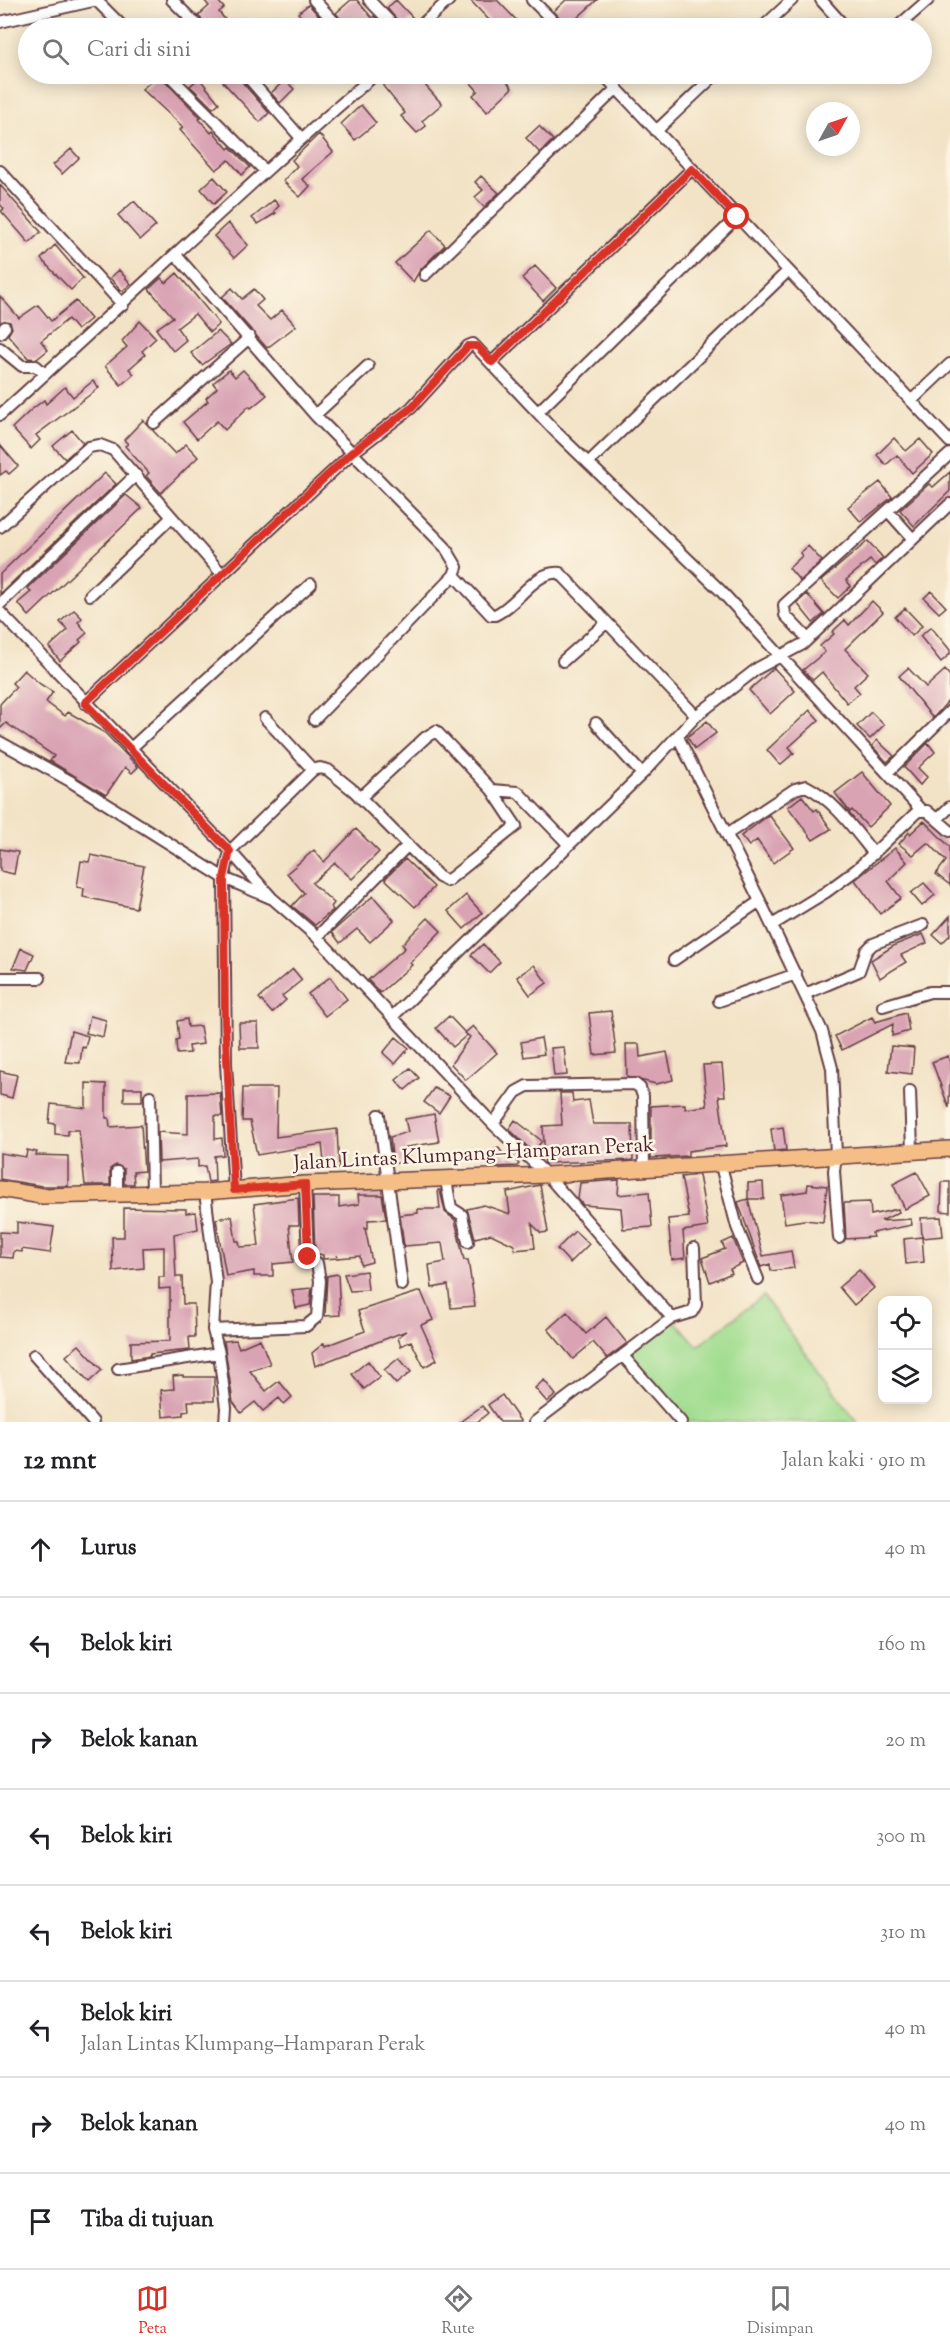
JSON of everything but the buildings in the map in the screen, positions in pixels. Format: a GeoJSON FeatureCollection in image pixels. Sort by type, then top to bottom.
{"type":"FeatureCollection","features":[{"type":"Feature","properties":{"kind":"main road","name":"Jalan Lintas Klumpang–Hamparan Perak"},"geometry":{"type":"LineString","coordinates":[[0,1189],[42,1196],[234,1190],[305,1184],[547,1175],[720,1162],[950,1149]]}},
{"type":"Feature","properties":{"kind":"street"},"geometry":{"type":"LineString","coordinates":[[0,22],[97,0],[114,18]]}},
{"type":"Feature","properties":{"kind":"street"},"geometry":{"type":"LineString","coordinates":[[172,0],[190,18]]}},
{"type":"Feature","properties":{"kind":"street"},"geometry":{"type":"LineString","coordinates":[[314,0],[331,18]]}},
{"type":"Feature","properties":{"kind":"street"},"geometry":{"type":"LineString","coordinates":[[369,0],[386,18]]}},
{"type":"Feature","properties":{"kind":"street"},"geometry":{"type":"LineString","coordinates":[[429,18],[449,0]]}},
{"type":"Feature","properties":{"kind":"street"},"geometry":{"type":"LineString","coordinates":[[532,0],[550,18]]}},
{"type":"Feature","properties":{"kind":"street"},"geometry":{"type":"LineString","coordinates":[[773,18],[792,0]]}},
{"type":"Feature","properties":{"kind":"street"},"geometry":{"type":"LineString","coordinates":[[821,0],[837,18]]}},
{"type":"Feature","properties":{"kind":"street"},"geometry":{"type":"LineString","coordinates":[[907,18],[928,0]]}},
{"type":"Feature","properties":{"kind":"street"},"geometry":{"type":"LineString","coordinates":[[178,84],[264,170]]}},
{"type":"Feature","properties":{"kind":"street"},"geometry":{"type":"LineString","coordinates":[[254,84],[301,138]]}},
{"type":"Feature","properties":{"kind":"street"},"geometry":{"type":"LineString","coordinates":[[0,415],[123,305],[264,170],[364,84]]}},
{"type":"Feature","properties":{"kind":"street"},"geometry":{"type":"LineString","coordinates":[[612,84],[950,442]]}},
{"type":"Feature","properties":{"kind":"street"},"geometry":{"type":"LineString","coordinates":[[656,131],[705,84]]}},
{"type":"Feature","properties":{"kind":"street"},"geometry":{"type":"LineString","coordinates":[[425,275],[616,88]]}},
{"type":"Feature","properties":{"kind":"street"},"geometry":{"type":"LineString","coordinates":[[492,362],[692,169]]}},
{"type":"Feature","properties":{"kind":"street"},"geometry":{"type":"LineString","coordinates":[[0,171],[123,305]]}},
{"type":"Feature","properties":{"kind":"street"},"geometry":{"type":"LineString","coordinates":[[538,412],[737,217]]}},
{"type":"Feature","properties":{"kind":"street"},"geometry":{"type":"LineString","coordinates":[[176,255],[250,337],[315,416],[445,547],[457,567],[454,575],[314,720]]}},
{"type":"Feature","properties":{"kind":"street"},"geometry":{"type":"LineString","coordinates":[[588,463],[788,271]]}},
{"type":"Feature","properties":{"kind":"street"},"geometry":{"type":"LineString","coordinates":[[154,423],[250,337]]}},
{"type":"Feature","properties":{"kind":"street"},"geometry":{"type":"LineString","coordinates":[[85,703],[351,453],[411,408],[468,346],[477,346],[588,463],[721,591],[921,810],[937,819],[950,831]]}},
{"type":"Feature","properties":{"kind":"street"},"geometry":{"type":"LineString","coordinates":[[0,348],[22,366],[36,366],[45,374]]}},
{"type":"Feature","properties":{"kind":"street"},"geometry":{"type":"LineString","coordinates":[[911,401],[950,364]]}},
{"type":"Feature","properties":{"kind":"street"},"geometry":{"type":"LineString","coordinates":[[315,416],[368,366]]}},
{"type":"Feature","properties":{"kind":"street"},"geometry":{"type":"LineString","coordinates":[[0,527],[89,447],[100,445],[113,450],[222,574]]}},
{"type":"Feature","properties":{"kind":"street"},"geometry":{"type":"LineString","coordinates":[[808,639],[785,615],[784,605],[950,454]]}},
{"type":"Feature","properties":{"kind":"street"},"geometry":{"type":"LineString","coordinates":[[0,604],[136,475]]}},
{"type":"Feature","properties":{"kind":"street"},"geometry":{"type":"LineString","coordinates":[[392,1017],[642,774],[696,716],[726,691],[808,639],[950,504]]}},
{"type":"Feature","properties":{"kind":"street"},"geometry":{"type":"LineString","coordinates":[[888,511],[912,538]]}},
{"type":"Feature","properties":{"kind":"street"},"geometry":{"type":"LineString","coordinates":[[90,595],[172,517]]}},
{"type":"Feature","properties":{"kind":"street"},"geometry":{"type":"LineString","coordinates":[[454,575],[491,615],[495,615],[544,576],[551,572],[560,573],[696,716]]}},
{"type":"Feature","properties":{"kind":"street"},"geometry":{"type":"LineString","coordinates":[[130,748],[311,584]]}},
{"type":"Feature","properties":{"kind":"street"},"geometry":{"type":"LineString","coordinates":[[0,612],[85,703],[230,851],[273,900],[317,937],[493,1124],[547,1175],[672,1318]]}},
{"type":"Feature","properties":{"kind":"street"},"geometry":{"type":"LineString","coordinates":[[563,661],[606,623]]}},
{"type":"Feature","properties":{"kind":"street"},"geometry":{"type":"LineString","coordinates":[[888,773],[950,711]]}},
{"type":"Feature","properties":{"kind":"street"},"geometry":{"type":"LineString","coordinates":[[265,718],[313,770]]}},
{"type":"Feature","properties":{"kind":"street"},"geometry":{"type":"LineString","coordinates":[[596,723],[642,774]]}},
{"type":"Feature","properties":{"kind":"street"},"geometry":{"type":"LineString","coordinates":[[234,1190],[226,1064],[224,878],[230,851],[313,770],[320,768],[328,770],[360,798],[439,877],[450,880],[516,826],[492,790],[436,731],[426,737],[360,798]]}},
{"type":"Feature","properties":{"kind":"street"},"geometry":{"type":"LineString","coordinates":[[678,737],[796,974],[822,1032],[832,1068],[836,1155],[834,1171],[839,1238]]}},
{"type":"Feature","properties":{"kind":"street"},"geometry":{"type":"LineString","coordinates":[[0,742],[70,781],[224,878],[273,900]]}},
{"type":"Feature","properties":{"kind":"street"},"geometry":{"type":"LineString","coordinates":[[727,834],[795,789],[806,786],[820,793],[843,816],[874,854]]}},
{"type":"Feature","properties":{"kind":"street"},"geometry":{"type":"LineString","coordinates":[[492,790],[518,792],[568,844]]}},
{"type":"Feature","properties":{"kind":"street"},"geometry":{"type":"LineString","coordinates":[[937,819],[950,807]]}},
{"type":"Feature","properties":{"kind":"street"},"geometry":{"type":"LineString","coordinates":[[772,925],[826,892],[874,854],[921,810]]}},
{"type":"Feature","properties":{"kind":"street"},"geometry":{"type":"LineString","coordinates":[[317,937],[408,846]]}},
{"type":"Feature","properties":{"kind":"street"},"geometry":{"type":"LineString","coordinates":[[674,960],[760,901]]}},
{"type":"Feature","properties":{"kind":"street"},"geometry":{"type":"LineString","coordinates":[[805,994],[859,971],[866,951],[873,944],[923,925]]}},
{"type":"Feature","properties":{"kind":"street"},"geometry":{"type":"LineString","coordinates":[[719,1001],[796,974]]}},
{"type":"Feature","properties":{"kind":"street"},"geometry":{"type":"LineString","coordinates":[[0,978],[40,978]]}},
{"type":"Feature","properties":{"kind":"street"},"geometry":{"type":"LineString","coordinates":[[883,1006],[930,992],[950,992]]}},
{"type":"Feature","properties":{"kind":"street"},"geometry":{"type":"LineString","coordinates":[[493,1124],[516,1092],[527,1086],[635,1084],[640,1088],[643,1096],[644,1167]]}},
{"type":"Feature","properties":{"kind":"street"},"geometry":{"type":"LineString","coordinates":[[910,1091],[912,1151]]}},
{"type":"Feature","properties":{"kind":"street"},"geometry":{"type":"LineString","coordinates":[[150,1096],[152,1192]]}},
{"type":"Feature","properties":{"kind":"street"},"geometry":{"type":"LineString","coordinates":[[379,1115],[402,1285]]}},
{"type":"Feature","properties":{"kind":"street"},"geometry":{"type":"LineString","coordinates":[[720,1162],[737,1227],[758,1280]]}},
{"type":"Feature","properties":{"kind":"street"},"geometry":{"type":"LineString","coordinates":[[117,1172],[117,1194]]}},
{"type":"Feature","properties":{"kind":"street"},"geometry":{"type":"LineString","coordinates":[[446,1180],[451,1208],[462,1215],[468,1242]]}},
{"type":"Feature","properties":{"kind":"street"},"geometry":{"type":"LineString","coordinates":[[213,1330],[306,1326],[317,1317],[320,1281],[317,1263],[308,1257],[305,1184]]}},
{"type":"Feature","properties":{"kind":"street"},"geometry":{"type":"LineString","coordinates":[[205,1191],[216,1282],[213,1330],[219,1353],[226,1408],[225,1422]]}},
{"type":"Feature","properties":{"kind":"street"},"geometry":{"type":"LineString","coordinates":[[535,1422],[624,1357],[672,1318],[690,1314],[696,1305],[694,1248]]}},
{"type":"Feature","properties":{"kind":"street"},"geometry":{"type":"LineString","coordinates":[[118,1369],[219,1353]]}},
{"type":"Feature","properties":{"kind":"street"},"geometry":{"type":"LineString","coordinates":[[34,1355],[93,1422]]}},
{"type":"Feature","properties":{"kind":"street"},"geometry":{"type":"LineString","coordinates":[[624,1357],[681,1422]]}},
{"type":"Feature","properties":{"kind":"green space"},"geometry":{"type":"Polygon","coordinates":[[[763,1296],[857,1422],[681,1422],[624,1357],[672,1318],[698,1346],[763,1296]]]}},
{"type":"Feature","properties":{"kind":"route"},"geometry":{"type":"LineString","coordinates":[[308,1257],[305,1184],[234,1190],[225,1022],[224,878],[230,851],[85,703],[351,453],[411,408],[468,346],[473,344],[477,346],[492,362],[692,169],[737,217]]}}]}
